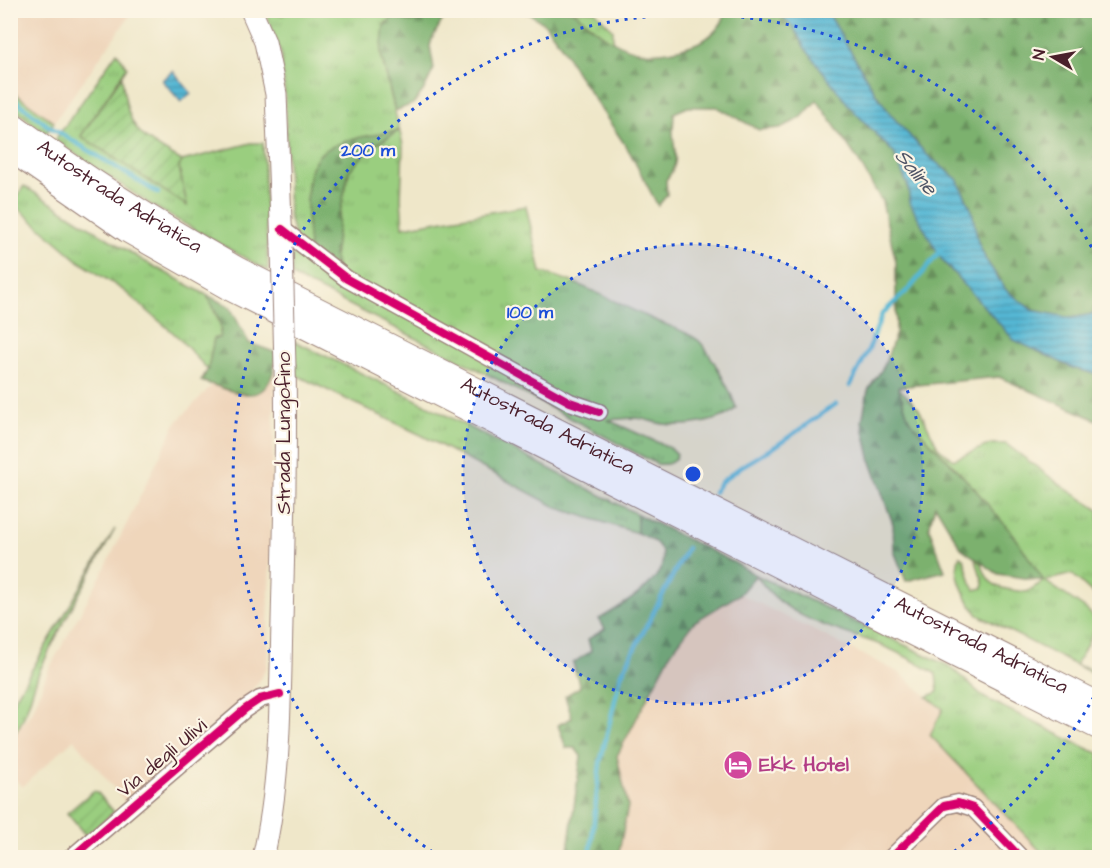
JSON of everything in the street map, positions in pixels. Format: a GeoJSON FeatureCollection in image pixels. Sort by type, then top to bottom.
{"type":"FeatureCollection","features":[{"type":"Feature","properties":{"kind":"highway","name":"Autostrada Adriatica"},"geometry":{"type":"LineString","coordinates":[[10,123],[57,158],[135,209],[237,269],[645,488],[769,550],[1100,705]]}},
{"type":"Feature","properties":{"kind":"highway","name":"Autostrada Adriatica"},"geometry":{"type":"LineString","coordinates":[[10,150],[108,218],[212,279],[379,366],[645,488]]}},
{"type":"Feature","properties":{"kind":"highway","name":"Autostrada Adriatica"},"geometry":{"type":"LineString","coordinates":[[769,550],[1100,728]]}},
{"type":"Feature","properties":{"kind":"main road","name":"Strada Lungofino"},"geometry":{"type":"LineString","coordinates":[[251,10],[265,42],[276,94],[287,422],[280,694],[272,809],[263,858]]}},
{"type":"Feature","properties":{"kind":"street"},"geometry":{"type":"LineString","coordinates":[[282,238],[347,279],[570,402],[599,412]]}},
{"type":"Feature","properties":{"kind":"street","name":"Via degli Ulivi"},"geometry":{"type":"LineString","coordinates":[[71,858],[245,710],[260,699],[280,694]]}},
{"type":"Feature","properties":{"kind":"street"},"geometry":{"type":"LineString","coordinates":[[891,858],[944,806],[958,803],[973,808],[1022,858]]}},
{"type":"Feature","properties":{"kind":"shaded area"},"geometry":{"type":"Polygon","coordinates":[[[11,11],[133,11],[54,122],[11,90],[11,11]]]}},
{"type":"Feature","properties":{"kind":"shaded area"},"geometry":{"type":"Polygon","coordinates":[[[275,371],[267,666],[259,681],[248,696],[125,802],[74,739],[22,787],[11,775],[11,739],[33,710],[48,671],[104,570],[176,423],[212,385],[250,396],[259,393],[275,371]]]}},
{"type":"Feature","properties":{"kind":"shaded area"},"geometry":{"type":"Polygon","coordinates":[[[740,594],[898,672],[943,709],[930,735],[1046,857],[618,857],[628,806],[617,756],[671,653],[694,622],[740,594]]]}},
{"type":"Feature","properties":{"kind":"green space"},"geometry":{"type":"Polygon","coordinates":[[[286,10],[472,11],[443,19],[432,16],[412,22],[394,17],[381,54],[403,145],[401,199],[403,227],[526,206],[541,272],[583,286],[698,340],[720,372],[736,408],[722,417],[681,425],[637,418],[608,420],[672,449],[677,454],[670,463],[657,464],[487,374],[292,276],[292,252],[295,238],[289,216],[285,96],[281,54],[265,11],[283,15],[286,10]],[[398,131],[311,167],[307,204],[338,277],[334,257],[339,217],[349,171],[371,147],[398,131]]]}},
{"type":"Feature","properties":{"kind":"green space"},"geometry":{"type":"Polygon","coordinates":[[[566,10],[574,12],[617,44],[640,52],[652,53],[677,49],[704,40],[722,22],[726,11],[777,11],[794,28],[805,48],[864,122],[894,153],[908,186],[910,203],[942,260],[1014,340],[1073,368],[1099,375],[1099,421],[999,377],[898,387],[909,420],[974,488],[1016,538],[1044,581],[998,574],[982,563],[961,548],[935,505],[929,528],[945,571],[906,581],[894,551],[893,524],[871,462],[862,421],[868,390],[884,366],[896,333],[896,262],[882,202],[858,160],[817,100],[802,117],[791,123],[780,128],[759,130],[717,107],[688,107],[674,113],[674,168],[666,180],[667,195],[658,206],[629,151],[562,47],[546,25],[530,14],[520,11],[566,10]]]}},
{"type":"Feature","properties":{"kind":"green space"},"geometry":{"type":"Polygon","coordinates":[[[572,11],[595,11],[613,30],[613,43],[572,11]]]}},
{"type":"Feature","properties":{"kind":"green space"},"geometry":{"type":"Polygon","coordinates":[[[827,11],[1099,11],[1099,313],[1071,318],[1032,310],[1006,290],[986,260],[978,242],[972,211],[957,179],[927,155],[891,115],[874,91],[827,11]]]}},
{"type":"Feature","properties":{"kind":"green space"},"geometry":{"type":"Polygon","coordinates":[[[432,16],[443,19],[430,46],[434,69],[423,91],[413,104],[395,111],[381,54],[384,25],[394,17],[412,22],[432,16]]]}},
{"type":"Feature","properties":{"kind":"green space"},"geometry":{"type":"Polygon","coordinates":[[[117,52],[127,67],[81,136],[187,205],[179,167],[182,161],[251,143],[263,143],[268,271],[153,206],[55,140],[117,52]]]}},
{"type":"Feature","properties":{"kind":"green space"},"geometry":{"type":"Polygon","coordinates":[[[122,76],[128,109],[137,129],[154,144],[182,161],[179,167],[187,206],[81,136],[122,76]]]}},
{"type":"Feature","properties":{"kind":"green space"},"geometry":{"type":"Polygon","coordinates":[[[10,90],[54,122],[46,134],[11,106],[10,90]]]}},
{"type":"Feature","properties":{"kind":"green space"},"geometry":{"type":"Polygon","coordinates":[[[400,130],[371,147],[349,171],[339,217],[334,257],[339,278],[310,262],[307,203],[311,172],[316,160],[332,146],[361,137],[400,130]]]}},
{"type":"Feature","properties":{"kind":"green space"},"geometry":{"type":"Polygon","coordinates":[[[24,186],[144,261],[207,295],[221,326],[219,338],[214,338],[208,370],[177,336],[123,290],[80,262],[12,203],[24,186]]]}},
{"type":"Feature","properties":{"kind":"green space"},"geometry":{"type":"Polygon","coordinates":[[[207,295],[230,307],[249,343],[277,353],[268,384],[261,391],[252,394],[241,393],[201,381],[208,369],[214,338],[219,338],[220,333],[218,316],[207,295]]]}},
{"type":"Feature","properties":{"kind":"green space"},"geometry":{"type":"Polygon","coordinates":[[[292,340],[413,398],[637,514],[637,533],[558,508],[423,436],[296,375],[292,340]]]}},
{"type":"Feature","properties":{"kind":"green space"},"geometry":{"type":"Polygon","coordinates":[[[898,387],[919,409],[938,447],[953,460],[991,444],[1006,444],[1066,489],[1099,510],[1099,599],[1072,574],[1045,581],[1086,609],[1099,622],[1076,665],[1099,672],[1099,677],[978,615],[965,595],[959,578],[957,570],[960,556],[964,559],[975,590],[983,588],[983,582],[975,558],[981,564],[989,580],[1004,588],[1027,592],[1044,581],[974,488],[909,420],[898,387]]]}},
{"type":"Feature","properties":{"kind":"green space"},"geometry":{"type":"Polygon","coordinates":[[[637,514],[756,575],[740,594],[694,622],[671,653],[617,756],[628,806],[618,857],[567,857],[581,756],[575,748],[566,748],[558,725],[572,718],[565,696],[580,687],[573,663],[591,651],[588,639],[605,629],[599,619],[644,589],[661,568],[663,556],[658,545],[637,533],[637,514]]]}},
{"type":"Feature","properties":{"kind":"green space"},"geometry":{"type":"Polygon","coordinates":[[[115,529],[50,650],[37,677],[21,722],[11,739],[11,705],[115,529]]]}},
{"type":"Feature","properties":{"kind":"green space"},"geometry":{"type":"Polygon","coordinates":[[[756,575],[949,666],[985,698],[1099,753],[1099,857],[1046,857],[930,735],[943,709],[927,697],[938,692],[936,674],[885,647],[810,620],[795,612],[768,590],[756,575]]]}},
{"type":"Feature","properties":{"kind":"green space"},"geometry":{"type":"Polygon","coordinates":[[[93,791],[97,792],[114,812],[86,836],[67,813],[93,791]]]}},
{"type":"Feature","properties":{"kind":"water","name":"Saline"},"geometry":{"type":"Polygon","coordinates":[[[777,11],[827,11],[874,91],[891,115],[927,155],[957,179],[972,211],[978,242],[986,260],[1006,290],[1032,310],[1071,318],[1099,313],[1099,375],[1073,368],[1014,340],[942,260],[910,203],[908,186],[894,153],[850,107],[805,48],[794,28],[777,11]]]}},
{"type":"Feature","properties":{"kind":"water"},"geometry":{"type":"Polygon","coordinates":[[[173,71],[191,93],[181,102],[162,80],[173,71]]]}},
{"type":"Feature","properties":{"kind":"waterway"},"geometry":{"type":"LineString","coordinates":[[10,96],[47,125],[158,193]]}},
{"type":"Feature","properties":{"kind":"waterway"},"geometry":{"type":"LineString","coordinates":[[850,386],[869,349],[882,314],[911,287],[942,249]]}},
{"type":"Feature","properties":{"kind":"waterway"},"geometry":{"type":"LineString","coordinates":[[714,492],[721,482],[742,466],[776,446],[836,404]]}},
{"type":"Feature","properties":{"kind":"waterway"},"geometry":{"type":"LineString","coordinates":[[590,858],[600,763],[621,675],[687,548]]}},
{"type":"Feature","properties":{"kind":"cycle path"},"geometry":{"type":"LineString","coordinates":[[282,229],[347,279],[570,402],[599,412]]}},
{"type":"Feature","properties":{"kind":"cycle path"},"geometry":{"type":"LineString","coordinates":[[71,858],[245,709],[260,699],[280,694]]}},
{"type":"Feature","properties":{"kind":"cycle path"},"geometry":{"type":"LineString","coordinates":[[891,858],[944,806],[958,803],[973,808],[1021,858]]}},
{"type":"Feature","properties":{"kind":"place","name":"Ekk Hotel"},"geometry":{"type":"Point","coordinates":[738,765]}}]}
